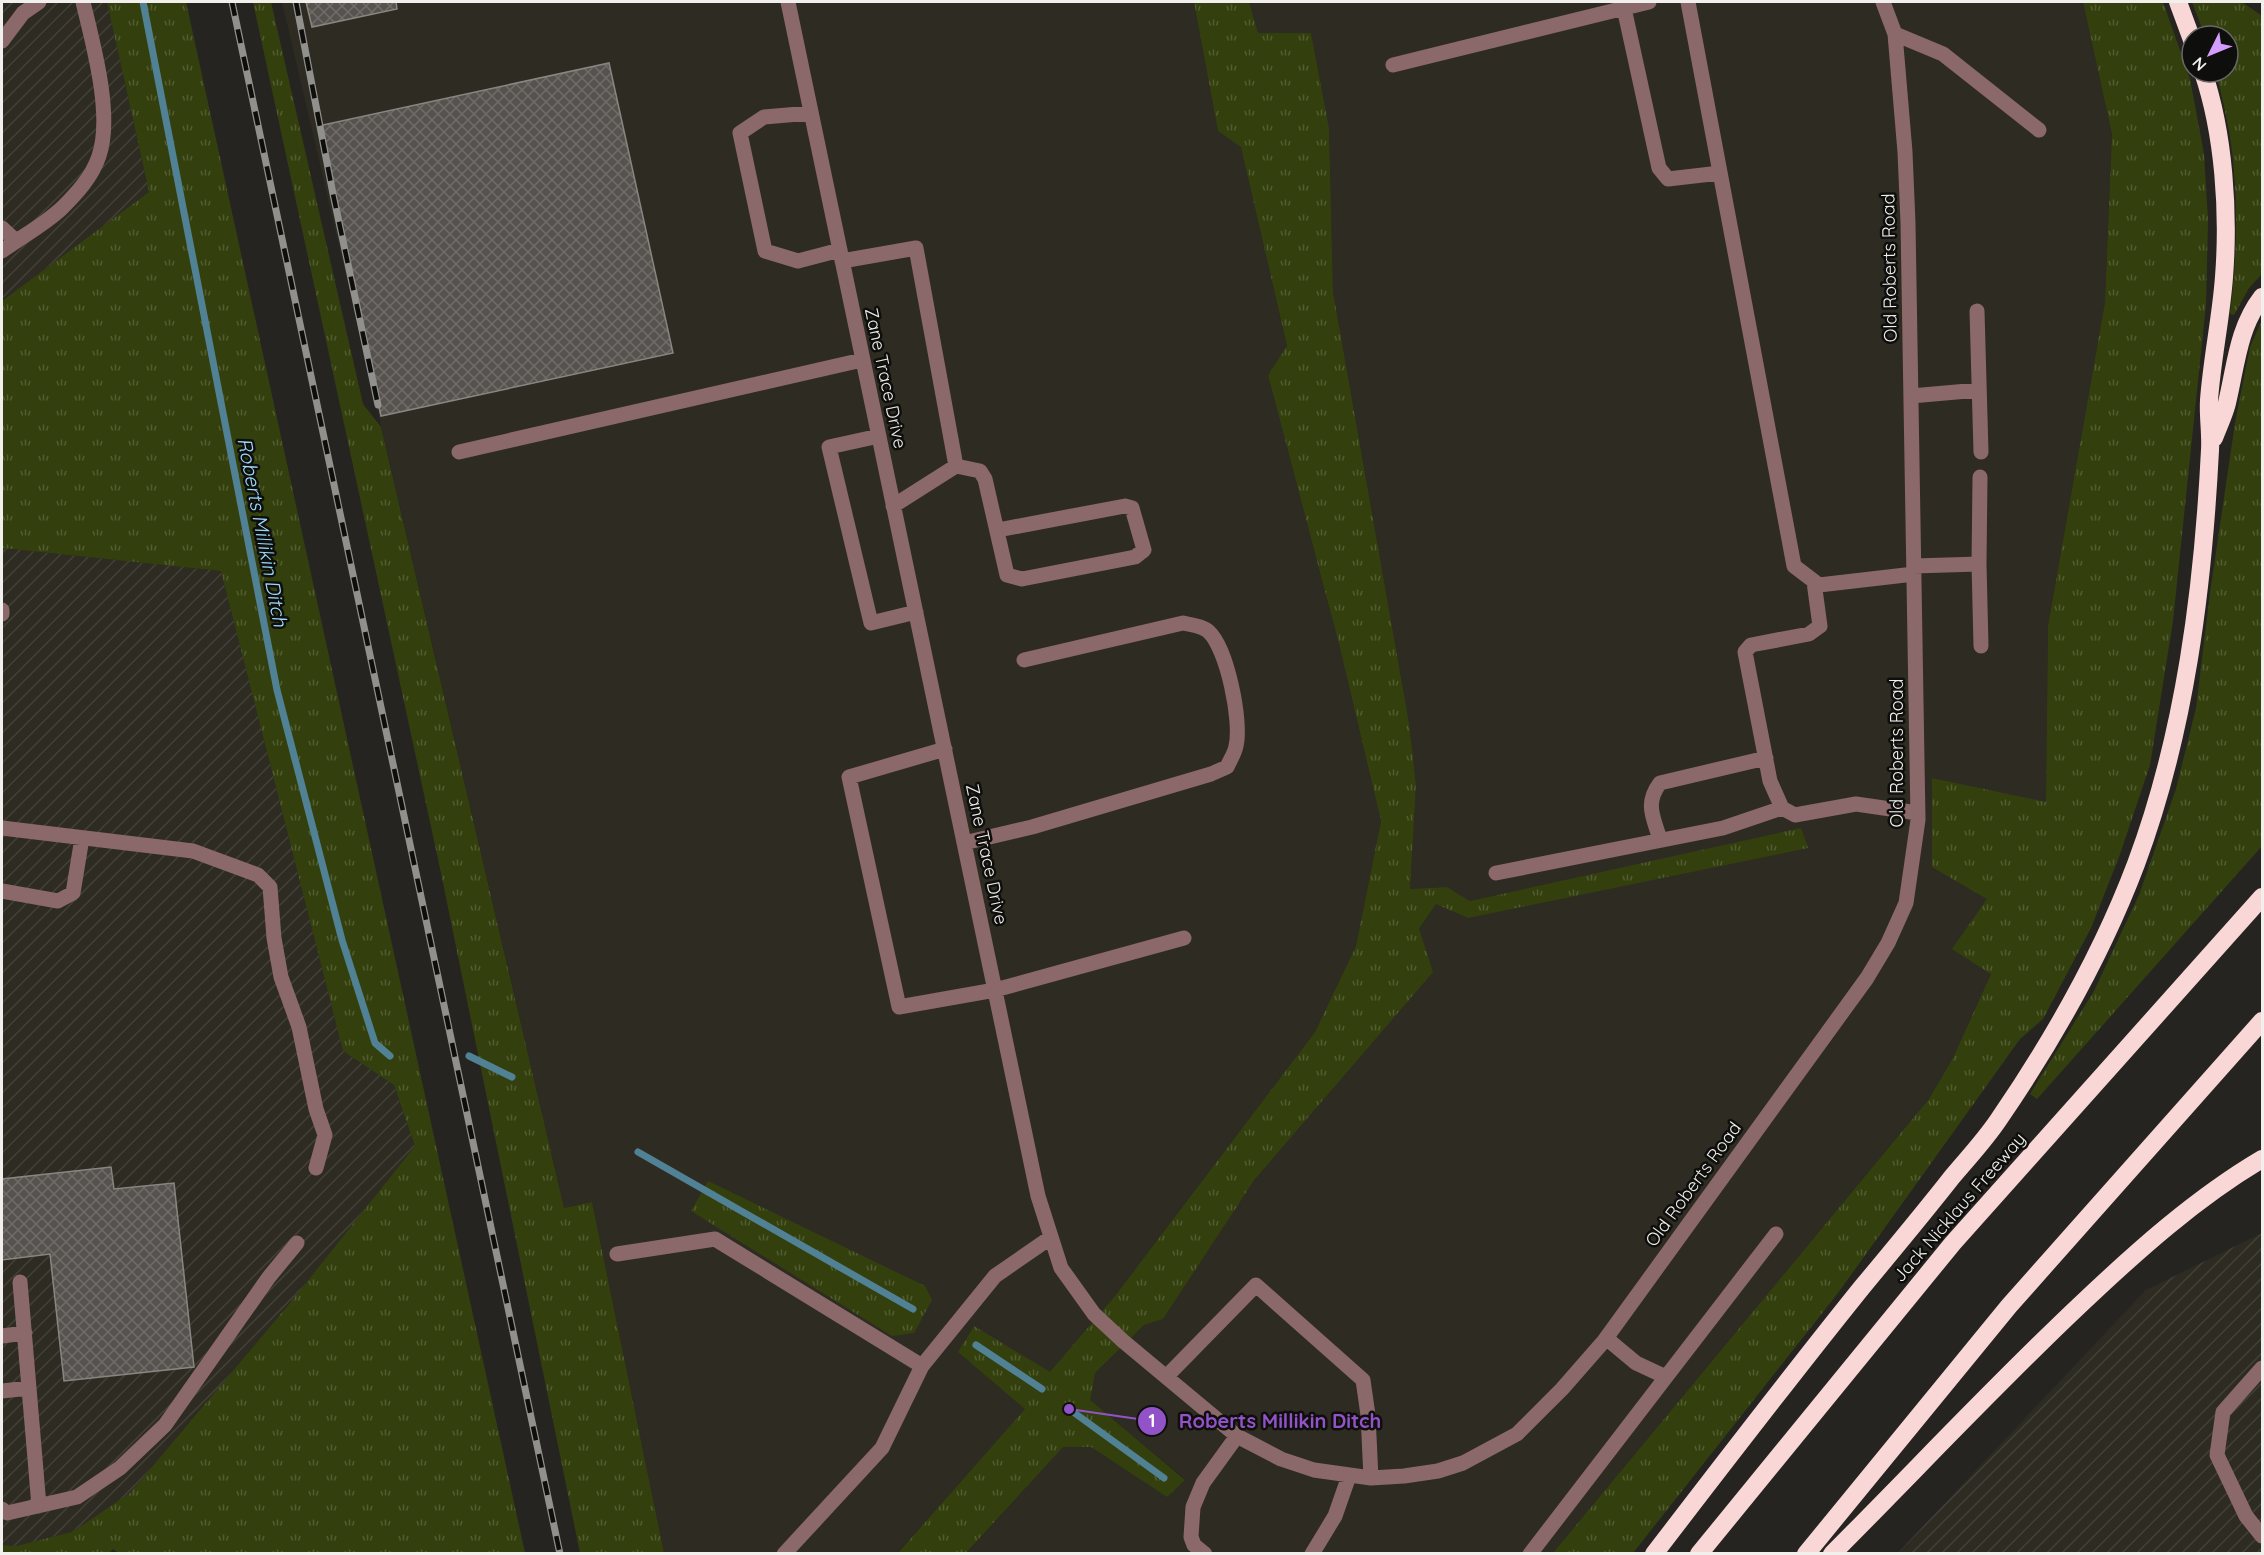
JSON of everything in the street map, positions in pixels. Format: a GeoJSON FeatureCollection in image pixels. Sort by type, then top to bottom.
{"type":"FeatureCollection","features":[{"type":"Feature","properties":{"kind":"highway"},"geometry":{"type":"LineString","coordinates":[[2178,2],[2186,24]]}},
{"type":"Feature","properties":{"kind":"highway"},"geometry":{"type":"LineString","coordinates":[[1654,1554],[1769,1405],[1998,1122],[2096,955],[2136,864],[2163,778],[2191,644],[2211,445],[2209,404],[2224,277],[2225,221],[2222,159],[2216,121],[2206,84]]}},
{"type":"Feature","properties":{"kind":"highway"},"geometry":{"type":"LineString","coordinates":[[2211,445],[2226,405],[2248,317],[2262,297]]}},
{"type":"Feature","properties":{"kind":"highway","name":"Jack Nicklaus Freeway"},"geometry":{"type":"LineString","coordinates":[[1699,1554],[1953,1243],[2262,897]]}},
{"type":"Feature","properties":{"kind":"highway"},"geometry":{"type":"LineString","coordinates":[[1806,1554],[2009,1306],[2262,1021]]}},
{"type":"Feature","properties":{"kind":"highway"},"geometry":{"type":"LineString","coordinates":[[1832,1554],[2044,1339],[2122,1265],[2177,1219],[2262,1159]]}},
{"type":"Feature","properties":{"kind":"street"},"geometry":{"type":"LineString","coordinates":[[2,41],[23,13],[39,2]]}},
{"type":"Feature","properties":{"kind":"street"},"geometry":{"type":"LineString","coordinates":[[2,251],[59,210],[79,190],[91,173],[99,154],[105,120],[94,48],[83,2]]}},
{"type":"Feature","properties":{"kind":"street","name":"Zane Trace Drive"},"geometry":{"type":"LineString","coordinates":[[788,2],[1038,1196],[1061,1268],[1094,1314],[1237,1436],[1281,1459],[1314,1470],[1371,1478],[1438,1471]]}},
{"type":"Feature","properties":{"kind":"street"},"geometry":{"type":"LineString","coordinates":[[1393,65],[1649,2]]}},
{"type":"Feature","properties":{"kind":"street"},"geometry":{"type":"LineString","coordinates":[[1688,2],[1794,566],[1819,585],[1914,570],[1979,564]]}},
{"type":"Feature","properties":{"kind":"street","name":"Old Roberts Road"},"geometry":{"type":"LineString","coordinates":[[1438,1471],[1463,1463],[1517,1434],[1562,1389],[1606,1338],[1867,978],[1888,943],[1906,903],[1918,813],[1905,152],[1895,34],[1882,2]]}},
{"type":"Feature","properties":{"kind":"street"},"geometry":{"type":"LineString","coordinates":[[1624,8],[1659,168],[1668,179],[1720,173]]}},
{"type":"Feature","properties":{"kind":"street"},"geometry":{"type":"LineString","coordinates":[[1895,34],[1943,54],[2039,130]]}},
{"type":"Feature","properties":{"kind":"street"},"geometry":{"type":"LineString","coordinates":[[811,113],[764,117],[740,133],[765,251],[798,261],[916,248],[956,466]]}},
{"type":"Feature","properties":{"kind":"street"},"geometry":{"type":"LineString","coordinates":[[2,228],[16,240]]}},
{"type":"Feature","properties":{"kind":"street"},"geometry":{"type":"LineString","coordinates":[[1977,311],[1982,452]]}},
{"type":"Feature","properties":{"kind":"street"},"geometry":{"type":"LineString","coordinates":[[459,452],[862,360]]}},
{"type":"Feature","properties":{"kind":"street"},"geometry":{"type":"LineString","coordinates":[[1911,396],[1979,390]]}},
{"type":"Feature","properties":{"kind":"street"},"geometry":{"type":"LineString","coordinates":[[879,436],[829,447],[871,623],[916,612]]}},
{"type":"Feature","properties":{"kind":"street"},"geometry":{"type":"LineString","coordinates":[[893,506],[956,466],[980,471],[986,479],[1007,575],[1022,579],[1135,557],[1144,550],[1132,508],[1125,506],[998,530]]}},
{"type":"Feature","properties":{"kind":"street"},"geometry":{"type":"LineString","coordinates":[[1980,477],[1981,645]]}},
{"type":"Feature","properties":{"kind":"street"},"geometry":{"type":"LineString","coordinates":[[1814,582],[1820,626],[1809,634],[1751,645],[1744,652],[1770,781],[1782,808],[1795,815],[1856,804],[1918,813]]}},
{"type":"Feature","properties":{"kind":"street"},"geometry":{"type":"LineString","coordinates":[[964,843],[1032,827],[1211,774],[1227,767],[1236,747],[1238,724],[1232,692],[1219,644],[1207,630],[1183,623],[1024,660]]}},
{"type":"Feature","properties":{"kind":"street"},"geometry":{"type":"LineString","coordinates":[[945,749],[849,777],[899,1007],[995,990],[1184,938]]}},
{"type":"Feature","properties":{"kind":"street"},"geometry":{"type":"LineString","coordinates":[[1660,840],[1650,806],[1652,794],[1660,783],[1766,758]]}},
{"type":"Feature","properties":{"kind":"street"},"geometry":{"type":"LineString","coordinates":[[1496,873],[1723,828],[1782,808]]}},
{"type":"Feature","properties":{"kind":"street"},"geometry":{"type":"LineString","coordinates":[[2,828],[193,851],[258,875],[270,886],[274,938],[281,977],[299,1027],[316,1109],[325,1135],[316,1168]]}},
{"type":"Feature","properties":{"kind":"street"},"geometry":{"type":"LineString","coordinates":[[2,891],[58,901],[73,893],[82,838]]}},
{"type":"Feature","properties":{"kind":"street"},"geometry":{"type":"LineString","coordinates":[[1530,1554],[1776,1234]]}},
{"type":"Feature","properties":{"kind":"street"},"geometry":{"type":"LineString","coordinates":[[784,1554],[882,1448],[922,1366],[995,1276],[1050,1238]]}},
{"type":"Feature","properties":{"kind":"street"},"geometry":{"type":"LineString","coordinates":[[617,1254],[715,1239],[922,1366]]}},
{"type":"Feature","properties":{"kind":"street"},"geometry":{"type":"LineString","coordinates":[[2,1509],[7,1513],[77,1497],[120,1468],[165,1425],[269,1277],[297,1244]]}},
{"type":"Feature","properties":{"kind":"street"},"geometry":{"type":"LineString","coordinates":[[20,1282],[39,1506]]}},
{"type":"Feature","properties":{"kind":"street"},"geometry":{"type":"LineString","coordinates":[[1166,1377],[1256,1285],[1363,1380],[1368,1415],[1371,1478]]}},
{"type":"Feature","properties":{"kind":"street"},"geometry":{"type":"LineString","coordinates":[[2,1336],[25,1333]]}},
{"type":"Feature","properties":{"kind":"street"},"geometry":{"type":"LineString","coordinates":[[1606,1338],[1636,1363],[1666,1377]]}},
{"type":"Feature","properties":{"kind":"street"},"geometry":{"type":"LineString","coordinates":[[2262,1368],[2223,1412],[2217,1455],[2246,1516],[2262,1536]]}},
{"type":"Feature","properties":{"kind":"street"},"geometry":{"type":"LineString","coordinates":[[2,1391],[29,1389]]}},
{"type":"Feature","properties":{"kind":"street"},"geometry":{"type":"LineString","coordinates":[[1205,1554],[1194,1545],[1191,1537],[1193,1507],[1203,1483],[1237,1436]]}},
{"type":"Feature","properties":{"kind":"street"},"geometry":{"type":"LineString","coordinates":[[1312,1554],[1335,1516],[1349,1476]]}},
{"type":"Feature","properties":{"kind":"shaded area"},"geometry":{"type":"Polygon","coordinates":[[[2,2],[107,2],[149,192],[2,301],[2,2]]]}},
{"type":"Feature","properties":{"kind":"shaded area"},"geometry":{"type":"Polygon","coordinates":[[[282,2],[1194,2],[1218,131],[1241,146],[1287,347],[1268,375],[1340,648],[1381,821],[1356,946],[1315,1032],[1115,1296],[1050,1373],[973,1327],[958,1352],[1026,1409],[897,1553],[664,1553],[592,1202],[564,1208],[282,2]]]}},
{"type":"Feature","properties":{"kind":"shaded area"},"geometry":{"type":"Polygon","coordinates":[[[1249,2],[2083,2],[2112,134],[2105,302],[2048,626],[2046,803],[1932,778],[1987,899],[1991,974],[1953,1058],[1929,1099],[1553,1553],[966,1554],[1063,1446],[1091,1447],[1167,1497],[1185,1479],[1089,1400],[1095,1373],[1144,1325],[1163,1319],[1436,904],[1468,918],[1801,829],[1470,901],[1447,887],[1410,889],[1416,785],[1409,723],[1333,292],[1329,128],[1311,33],[1258,33],[1249,2]]]}},
{"type":"Feature","properties":{"kind":"shaded area"},"geometry":{"type":"Polygon","coordinates":[[[2,548],[221,571],[343,1051],[394,1085],[415,1146],[290,1303],[130,1493],[72,1532],[16,1546],[2,1545],[2,548]]]}},
{"type":"Feature","properties":{"kind":"shaded area"},"geometry":{"type":"Polygon","coordinates":[[[2262,1233],[2262,1553],[1897,1554],[2146,1290],[2262,1233]]]}},
{"type":"Feature","properties":{"kind":"green space"},"geometry":{"type":"Polygon","coordinates":[[[107,2],[186,2],[525,1553],[120,1554],[113,1549],[108,1554],[2,1553],[2,1545],[16,1546],[72,1532],[130,1493],[290,1303],[415,1146],[394,1085],[343,1051],[221,571],[2,548],[2,301],[149,192],[107,2]]]}},
{"type":"Feature","properties":{"kind":"green space"},"geometry":{"type":"Polygon","coordinates":[[[253,2],[271,2],[363,404],[381,427],[564,1208],[592,1202],[664,1553],[580,1553],[441,873],[253,2]]]}},
{"type":"Feature","properties":{"kind":"green space"},"geometry":{"type":"Polygon","coordinates":[[[1194,2],[1249,2],[1258,33],[1311,33],[1329,128],[1333,292],[1409,723],[1416,785],[1410,889],[1447,887],[1470,901],[1801,828],[1808,848],[1468,918],[1436,904],[1419,929],[1433,972],[1255,1179],[1163,1319],[1144,1325],[1095,1373],[1090,1400],[1185,1480],[1167,1497],[1091,1447],[1063,1447],[966,1553],[897,1554],[1025,1409],[958,1352],[974,1326],[1050,1372],[1115,1296],[1315,1032],[1356,946],[1381,821],[1340,648],[1268,375],[1287,346],[1241,147],[1218,131],[1194,2]]]}},
{"type":"Feature","properties":{"kind":"green space"},"geometry":{"type":"Polygon","coordinates":[[[2083,2],[2163,2],[2180,50],[2180,84],[2191,84],[2204,154],[2208,220],[2206,304],[2173,621],[2150,765],[2119,857],[2091,928],[2043,1019],[2020,1039],[1838,1293],[1633,1553],[1553,1553],[1929,1099],[1953,1058],[1991,974],[1952,949],[1987,899],[1932,867],[1932,778],[2046,802],[2048,626],[2105,302],[2112,134],[2083,2]]]}},
{"type":"Feature","properties":{"kind":"green space"},"geometry":{"type":"Polygon","coordinates":[[[2192,2],[2242,2],[2262,16],[2262,274],[2249,288],[2234,315],[2230,314],[2236,243],[2234,172],[2230,134],[2219,84],[2240,84],[2240,24],[2200,24],[2192,2]]]}},
{"type":"Feature","properties":{"kind":"green space"},"geometry":{"type":"Polygon","coordinates":[[[2262,320],[2262,846],[2037,1099],[2030,1094],[2094,991],[2139,895],[2176,789],[2196,708],[2235,423],[2250,347],[2262,320]]]}},
{"type":"Feature","properties":{"kind":"green space"},"geometry":{"type":"Polygon","coordinates":[[[708,1181],[925,1286],[932,1300],[914,1333],[892,1336],[691,1211],[708,1181]]]}},
{"type":"Feature","properties":{"kind":"building"},"geometry":{"type":"Polygon","coordinates":[[[306,2],[396,2],[397,9],[312,27],[306,2]]]}},
{"type":"Feature","properties":{"kind":"building"},"geometry":{"type":"Polygon","coordinates":[[[609,63],[673,353],[381,416],[318,126],[609,63]]]}},
{"type":"Feature","properties":{"kind":"building"},"geometry":{"type":"Polygon","coordinates":[[[111,1167],[114,1189],[174,1183],[194,1367],[64,1381],[50,1254],[2,1260],[2,1179],[111,1167]]]}},
{"type":"Feature","properties":{"kind":"waterway","name":"Roberts Millikin Ditch"},"geometry":{"type":"LineString","coordinates":[[143,2],[277,690],[342,940],[375,1043],[390,1056]]}},
{"type":"Feature","properties":{"kind":"waterway","name":"Roberts Millikin Ditch"},"geometry":{"type":"LineString","coordinates":[[469,1056],[512,1077]]}},
{"type":"Feature","properties":{"kind":"waterway","name":"Roberts Millikin Ditch"},"geometry":{"type":"LineString","coordinates":[[638,1152],[913,1309]]}},
{"type":"Feature","properties":{"kind":"waterway","name":"Roberts Millikin Ditch"},"geometry":{"type":"LineString","coordinates":[[976,1345],[1042,1389]]}},
{"type":"Feature","properties":{"kind":"waterway","name":"Roberts Millikin Ditch"},"geometry":{"type":"LineString","coordinates":[[1069,1409],[1164,1478]]}},
{"type":"Feature","properties":{"kind":"railway"},"geometry":{"type":"LineString","coordinates":[[232,2],[560,1554]]}},
{"type":"Feature","properties":{"kind":"railway"},"geometry":{"type":"LineString","coordinates":[[296,2],[333,194],[378,405]]}},
{"type":"Feature","properties":{"kind":"place","name":"Roberts Millikin Ditch"},"geometry":{"type":"Point","coordinates":[1069,1409]}}]}
